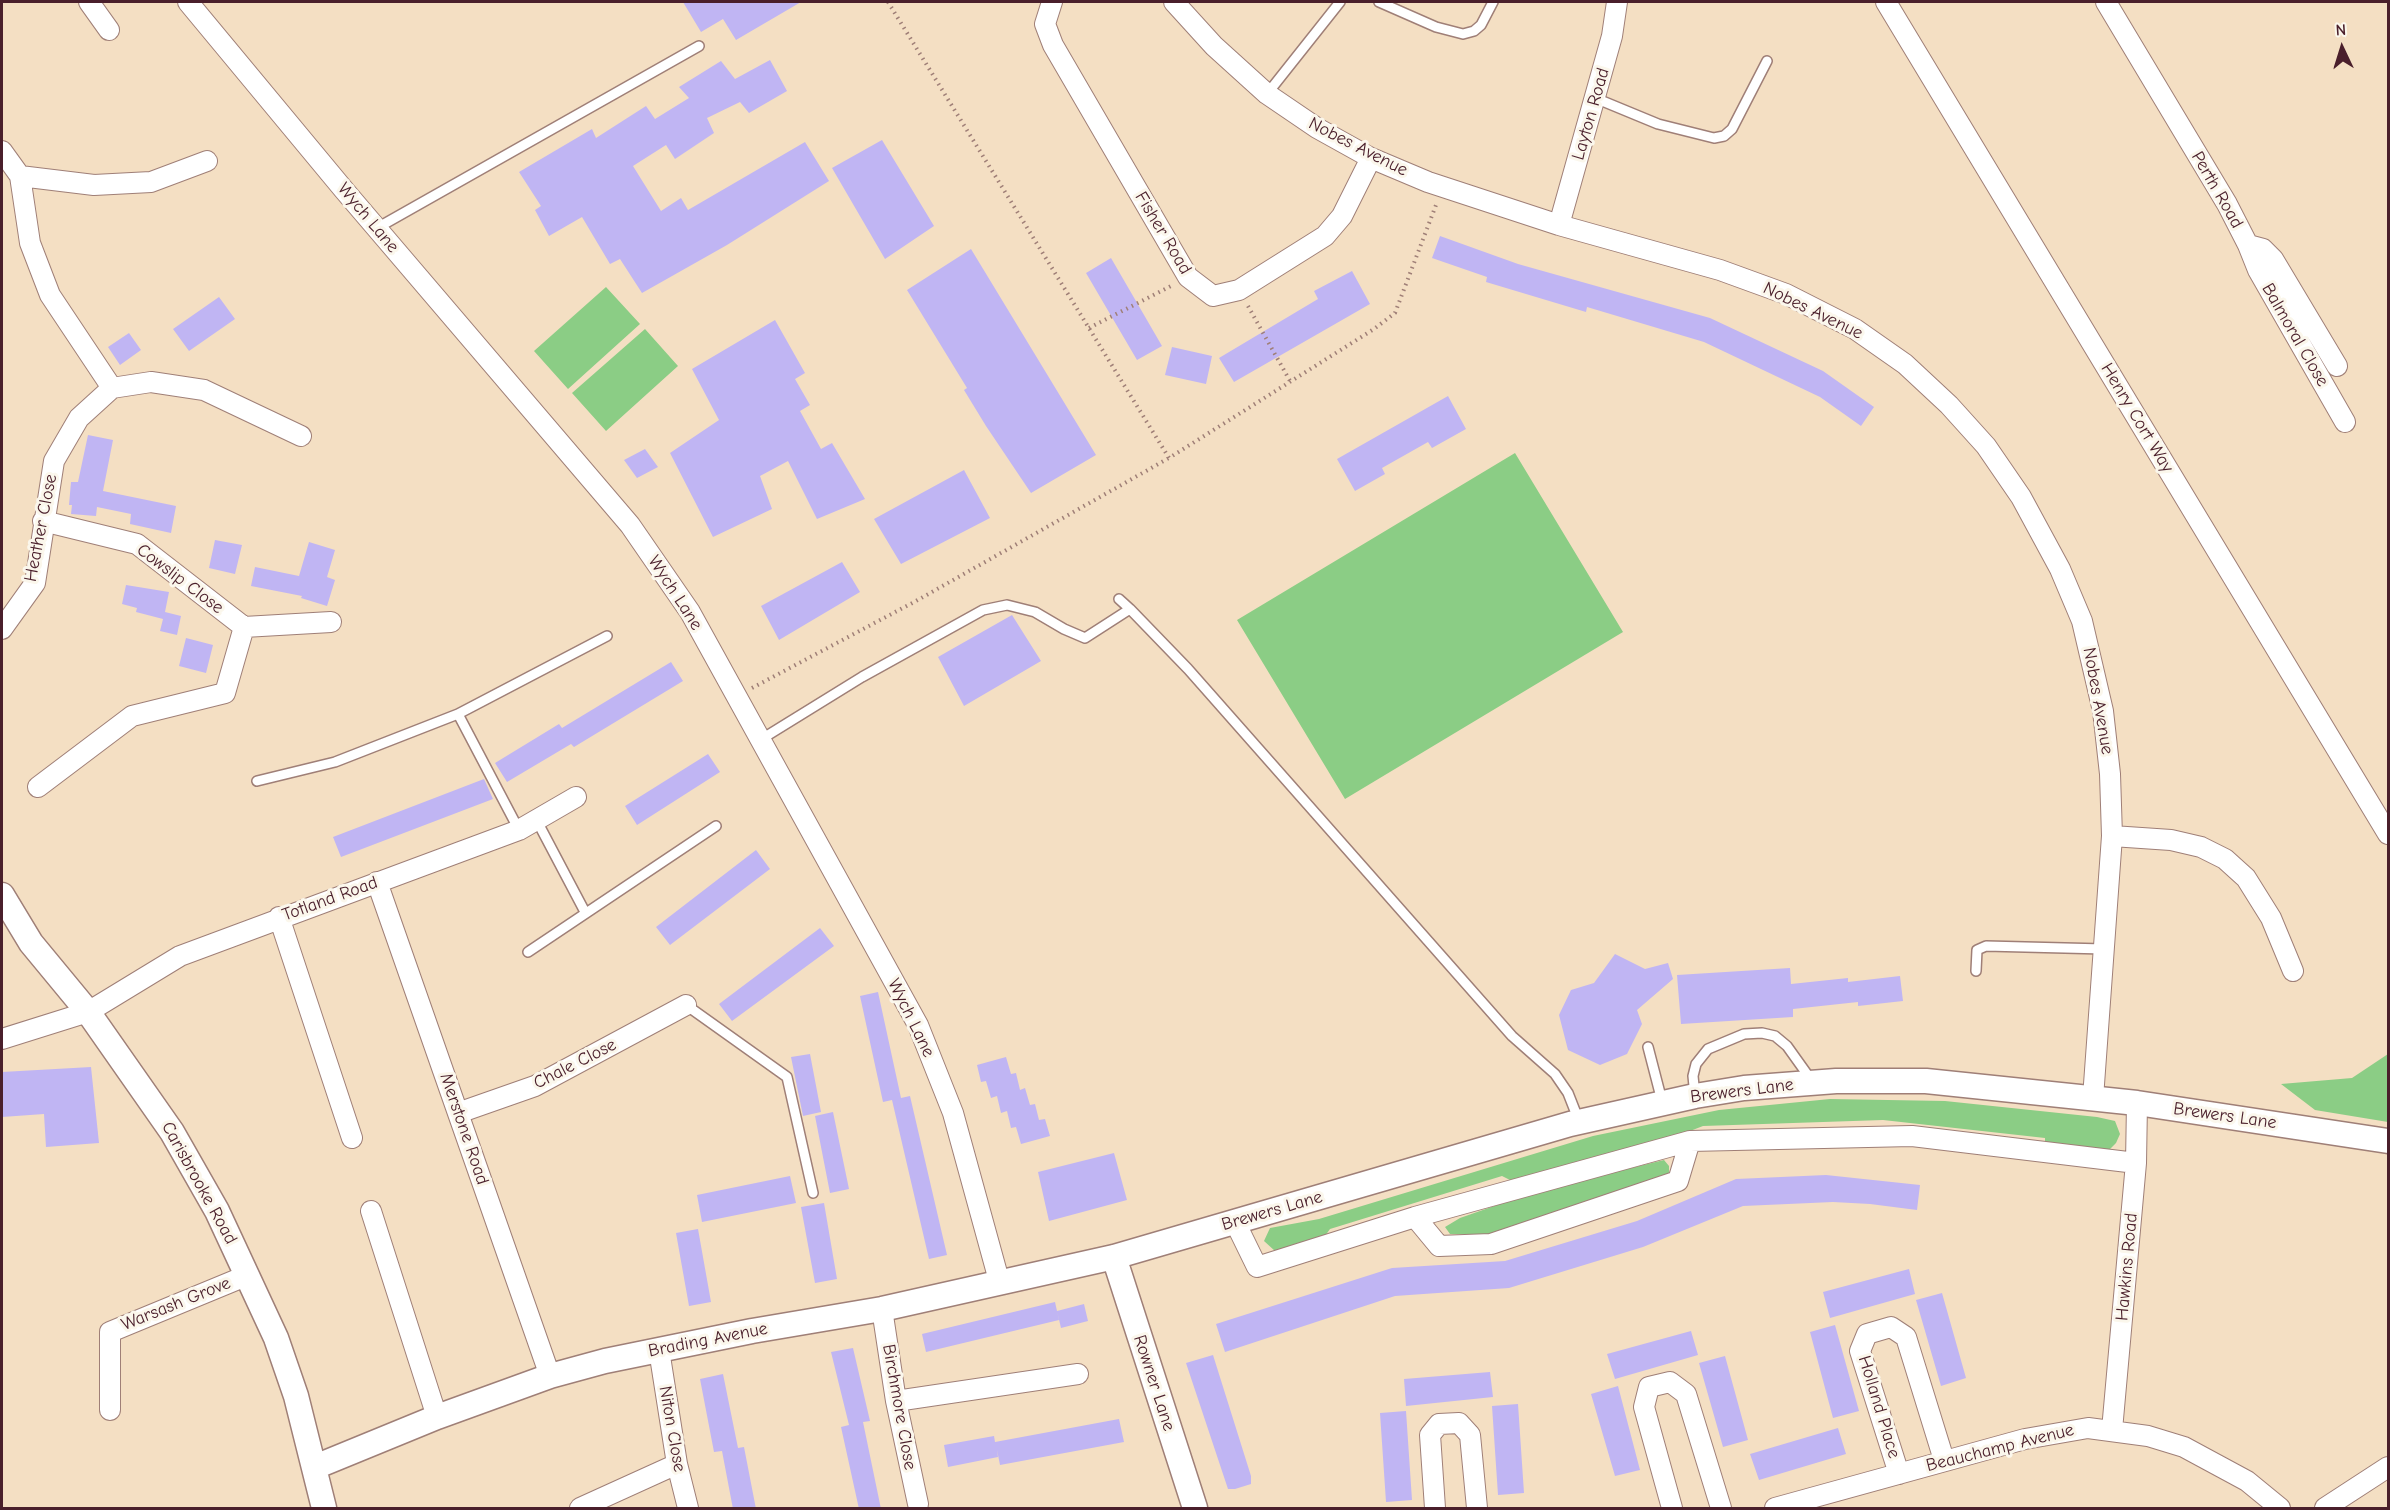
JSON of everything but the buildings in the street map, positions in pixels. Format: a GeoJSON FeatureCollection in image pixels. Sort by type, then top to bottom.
{"type":"FeatureCollection","features":[{"type":"Feature","properties":{"kind":"street"},"geometry":{"type":"LineString","coordinates":[[89,2],[110,30]]}},
{"type":"Feature","properties":{"kind":"street","name":"Wych Lane"},"geometry":{"type":"LineString","coordinates":[[188,2],[630,525],[690,612],[918,1025],[953,1113],[1000,1284]]}},
{"type":"Feature","properties":{"kind":"street","name":"Fisher Road"},"geometry":{"type":"LineString","coordinates":[[1052,2],[1044,24],[1053,45],[1188,277],[1214,296],[1239,290],[1325,236],[1342,216],[1371,158]]}},
{"type":"Feature","properties":{"kind":"street","name":"Nobes Avenue"},"geometry":{"type":"LineString","coordinates":[[1174,2],[1214,46],[1267,94],[1317,128],[1371,158],[1442,186],[1559,225],[1720,270],[1786,294],[1855,329],[1905,364],[1949,405],[1986,446],[2021,497],[2061,569],[2082,621],[2103,711],[2110,774],[2112,836],[2093,1098]]}},
{"type":"Feature","properties":{"kind":"street","name":"Layton Road"},"geometry":{"type":"LineString","coordinates":[[1559,225],[1612,36],[1617,2]]}},
{"type":"Feature","properties":{"kind":"street","name":"Henry Cort Way"},"geometry":{"type":"LineString","coordinates":[[1886,2],[2388,834]]}},
{"type":"Feature","properties":{"kind":"street","name":"Perth Road"},"geometry":{"type":"LineString","coordinates":[[2110,3],[2227,204],[2248,245],[2263,249],[2273,258],[2337,366]]}},
{"type":"Feature","properties":{"kind":"street"},"geometry":{"type":"LineString","coordinates":[[2,151],[20,177],[30,243],[50,295],[112,388],[151,382],[204,390],[302,436]]}},
{"type":"Feature","properties":{"kind":"street"},"geometry":{"type":"LineString","coordinates":[[20,177],[94,185],[151,182],[207,161]]}},
{"type":"Feature","properties":{"kind":"street","name":"Balmoral Close"},"geometry":{"type":"LineString","coordinates":[[2248,245],[2258,270],[2345,422]]}},
{"type":"Feature","properties":{"kind":"street","name":"Heather Close"},"geometry":{"type":"LineString","coordinates":[[2,629],[35,583],[54,461],[79,418],[112,388]]}},
{"type":"Feature","properties":{"kind":"street","name":"Cowslip Close"},"geometry":{"type":"LineString","coordinates":[[44,521],[137,544],[244,627]]}},
{"type":"Feature","properties":{"kind":"street"},"geometry":{"type":"LineString","coordinates":[[39,787],[132,717],[225,693],[244,627],[331,622]]}},
{"type":"Feature","properties":{"kind":"street","name":"Totland Road"},"geometry":{"type":"LineString","coordinates":[[2,1039],[88,1012],[180,956],[528,825],[576,797]]}},
{"type":"Feature","properties":{"kind":"street"},"geometry":{"type":"LineString","coordinates":[[2112,836],[2171,840],[2201,847],[2225,859],[2246,878],[2271,918],[2293,971]]}},
{"type":"Feature","properties":{"kind":"street","name":"Merstone Road"},"geometry":{"type":"LineString","coordinates":[[377,882],[550,1376]]}},
{"type":"Feature","properties":{"kind":"street","name":"Carisbrooke Road"},"geometry":{"type":"LineString","coordinates":[[3,900],[31,943],[88,1012],[172,1132],[217,1211],[276,1338],[296,1396],[324,1509]]}},
{"type":"Feature","properties":{"kind":"street"},"geometry":{"type":"LineString","coordinates":[[279,917],[352,1138]]}},
{"type":"Feature","properties":{"kind":"street","name":"Chale Close"},"geometry":{"type":"LineString","coordinates":[[458,1113],[535,1086],[686,1005]]}},
{"type":"Feature","properties":{"kind":"street","name":"Brewers Lane"},"geometry":{"type":"LineString","coordinates":[[1114,1257],[1579,1121],[1662,1101],[1744,1088],[1813,1082],[1926,1081],[2137,1103],[2388,1141]]}},
{"type":"Feature","properties":{"kind":"street","name":"Hawkins Road"},"geometry":{"type":"LineString","coordinates":[[2112,1430],[2136,1162],[2137,1103]]}},
{"type":"Feature","properties":{"kind":"street"},"geometry":{"type":"LineString","coordinates":[[1235,1221],[1257,1267],[1415,1217],[1690,1140],[1912,1136],[2136,1162]]}},
{"type":"Feature","properties":{"kind":"street"},"geometry":{"type":"LineString","coordinates":[[1415,1217],[1439,1246],[1491,1244],[1678,1181],[1690,1140]]}},
{"type":"Feature","properties":{"kind":"street"},"geometry":{"type":"LineString","coordinates":[[371,1211],[437,1417]]}},
{"type":"Feature","properties":{"kind":"street","name":"Brading Avenue"},"geometry":{"type":"LineString","coordinates":[[315,1467],[437,1417],[550,1376],[659,1350],[882,1309],[1114,1257]]}},
{"type":"Feature","properties":{"kind":"street","name":"Rowner Lane"},"geometry":{"type":"LineString","coordinates":[[1114,1257],[1195,1509]]}},
{"type":"Feature","properties":{"kind":"street","name":"Warsash Grove"},"geometry":{"type":"LineString","coordinates":[[110,1410],[110,1332],[248,1275]]}},
{"type":"Feature","properties":{"kind":"street","name":"Birchmore Close"},"geometry":{"type":"LineString","coordinates":[[882,1309],[896,1401],[918,1504]]}},
{"type":"Feature","properties":{"kind":"street","name":"Holland Place"},"geometry":{"type":"LineString","coordinates":[[1899,1474],[1860,1351],[1867,1334],[1891,1327],[1906,1336],[1944,1460]]}},
{"type":"Feature","properties":{"kind":"street","name":"Niton Close"},"geometry":{"type":"LineString","coordinates":[[659,1350],[677,1464],[688,1509]]}},
{"type":"Feature","properties":{"kind":"street"},"geometry":{"type":"LineString","coordinates":[[896,1401],[1078,1374]]}},
{"type":"Feature","properties":{"kind":"street"},"geometry":{"type":"LineString","coordinates":[[1672,1509],[1644,1407],[1649,1387],[1671,1382],[1686,1394],[1721,1509]]}},
{"type":"Feature","properties":{"kind":"street"},"geometry":{"type":"LineString","coordinates":[[1435,1509],[1430,1435],[1439,1424],[1459,1423],[1470,1435],[1477,1509]]}},
{"type":"Feature","properties":{"kind":"street","name":"Beauchamp Avenue"},"geometry":{"type":"LineString","coordinates":[[1775,1509],[1944,1460],[2061,1431],[2088,1428],[2112,1430],[2184,1447],[2247,1481],[2280,1509]]}},
{"type":"Feature","properties":{"kind":"street"},"geometry":{"type":"LineString","coordinates":[[580,1509],[677,1464]]}},
{"type":"Feature","properties":{"kind":"street"},"geometry":{"type":"LineString","coordinates":[[2325,1509],[2388,1467]]}},
{"type":"Feature","properties":{"kind":"lane"},"geometry":{"type":"LineString","coordinates":[[1267,94],[1340,2]]}},
{"type":"Feature","properties":{"kind":"lane"},"geometry":{"type":"LineString","coordinates":[[1379,2],[1436,27],[1463,34],[1474,31],[1481,25],[1493,2]]}},
{"type":"Feature","properties":{"kind":"lane"},"geometry":{"type":"LineString","coordinates":[[377,228],[699,46]]}},
{"type":"Feature","properties":{"kind":"lane"},"geometry":{"type":"LineString","coordinates":[[1595,98],[1658,124],[1714,138],[1724,136],[1732,129],[1767,61]]}},
{"type":"Feature","properties":{"kind":"lane"},"geometry":{"type":"LineString","coordinates":[[1119,599],[1188,669],[1512,1036],[1555,1074],[1568,1093],[1579,1121]]}},
{"type":"Feature","properties":{"kind":"lane"},"geometry":{"type":"LineString","coordinates":[[760,740],[862,677],[983,610],[1007,605],[1026,610],[1085,638],[1130,609]]}},
{"type":"Feature","properties":{"kind":"lane"},"geometry":{"type":"LineString","coordinates":[[257,781],[335,762],[458,714],[607,636]]}},
{"type":"Feature","properties":{"kind":"lane"},"geometry":{"type":"LineString","coordinates":[[458,714],[585,912]]}},
{"type":"Feature","properties":{"kind":"lane"},"geometry":{"type":"LineString","coordinates":[[528,952],[716,826]]}},
{"type":"Feature","properties":{"kind":"lane"},"geometry":{"type":"LineString","coordinates":[[1976,970],[1977,950],[1986,946],[2104,949]]}},
{"type":"Feature","properties":{"kind":"lane"},"geometry":{"type":"LineString","coordinates":[[686,1005],[787,1077],[813,1193]]}},
{"type":"Feature","properties":{"kind":"lane"},"geometry":{"type":"LineString","coordinates":[[1695,1096],[1696,1064],[1708,1049],[1744,1034],[1762,1032],[1774,1036],[1787,1046],[1813,1082]]}},
{"type":"Feature","properties":{"kind":"lane"},"geometry":{"type":"LineString","coordinates":[[1648,1047],[1662,1101]]}},
{"type":"Feature","properties":{"kind":"path"},"geometry":{"type":"LineString","coordinates":[[888,2],[1169,458]]}},
{"type":"Feature","properties":{"kind":"path"},"geometry":{"type":"LineString","coordinates":[[736,697],[916,601],[1169,458],[1374,329],[1395,313],[1442,186]]}},
{"type":"Feature","properties":{"kind":"path"},"geometry":{"type":"LineString","coordinates":[[1089,328],[1188,277]]}},
{"type":"Feature","properties":{"kind":"path"},"geometry":{"type":"LineString","coordinates":[[1239,290],[1290,381]]}},
{"type":"Feature","properties":{"kind":"green space"},"geometry":{"type":"Polygon","coordinates":[[[606,287],[640,324],[568,389],[534,351],[606,287]]]}},
{"type":"Feature","properties":{"kind":"green space"},"geometry":{"type":"Polygon","coordinates":[[[645,329],[678,366],[606,431],[572,393],[645,329]]]}},
{"type":"Feature","properties":{"kind":"green space"},"geometry":{"type":"Polygon","coordinates":[[[1515,453],[1623,632],[1345,799],[1237,620],[1515,453]]]}},
{"type":"Feature","properties":{"kind":"green space"},"geometry":{"type":"Polygon","coordinates":[[[2388,1054],[2388,1122],[2315,1110],[2281,1084],[2352,1078],[2388,1054]]]}},
{"type":"Feature","properties":{"kind":"green space"},"geometry":{"type":"Polygon","coordinates":[[[1830,1099],[1945,1101],[2097,1117],[2115,1121],[2120,1134],[2116,1143],[2107,1152],[2045,1144],[2045,1138],[1883,1120],[1703,1126],[1672,1138],[1510,1180],[1502,1176],[1330,1229],[1325,1236],[1275,1251],[1264,1241],[1270,1228],[1319,1219],[1593,1136],[1719,1110],[1830,1099]]]}},
{"type":"Feature","properties":{"kind":"green space"},"geometry":{"type":"Polygon","coordinates":[[[1664,1160],[1669,1166],[1669,1179],[1496,1235],[1450,1234],[1445,1227],[1460,1218],[1540,1190],[1664,1160]]]}}]}
